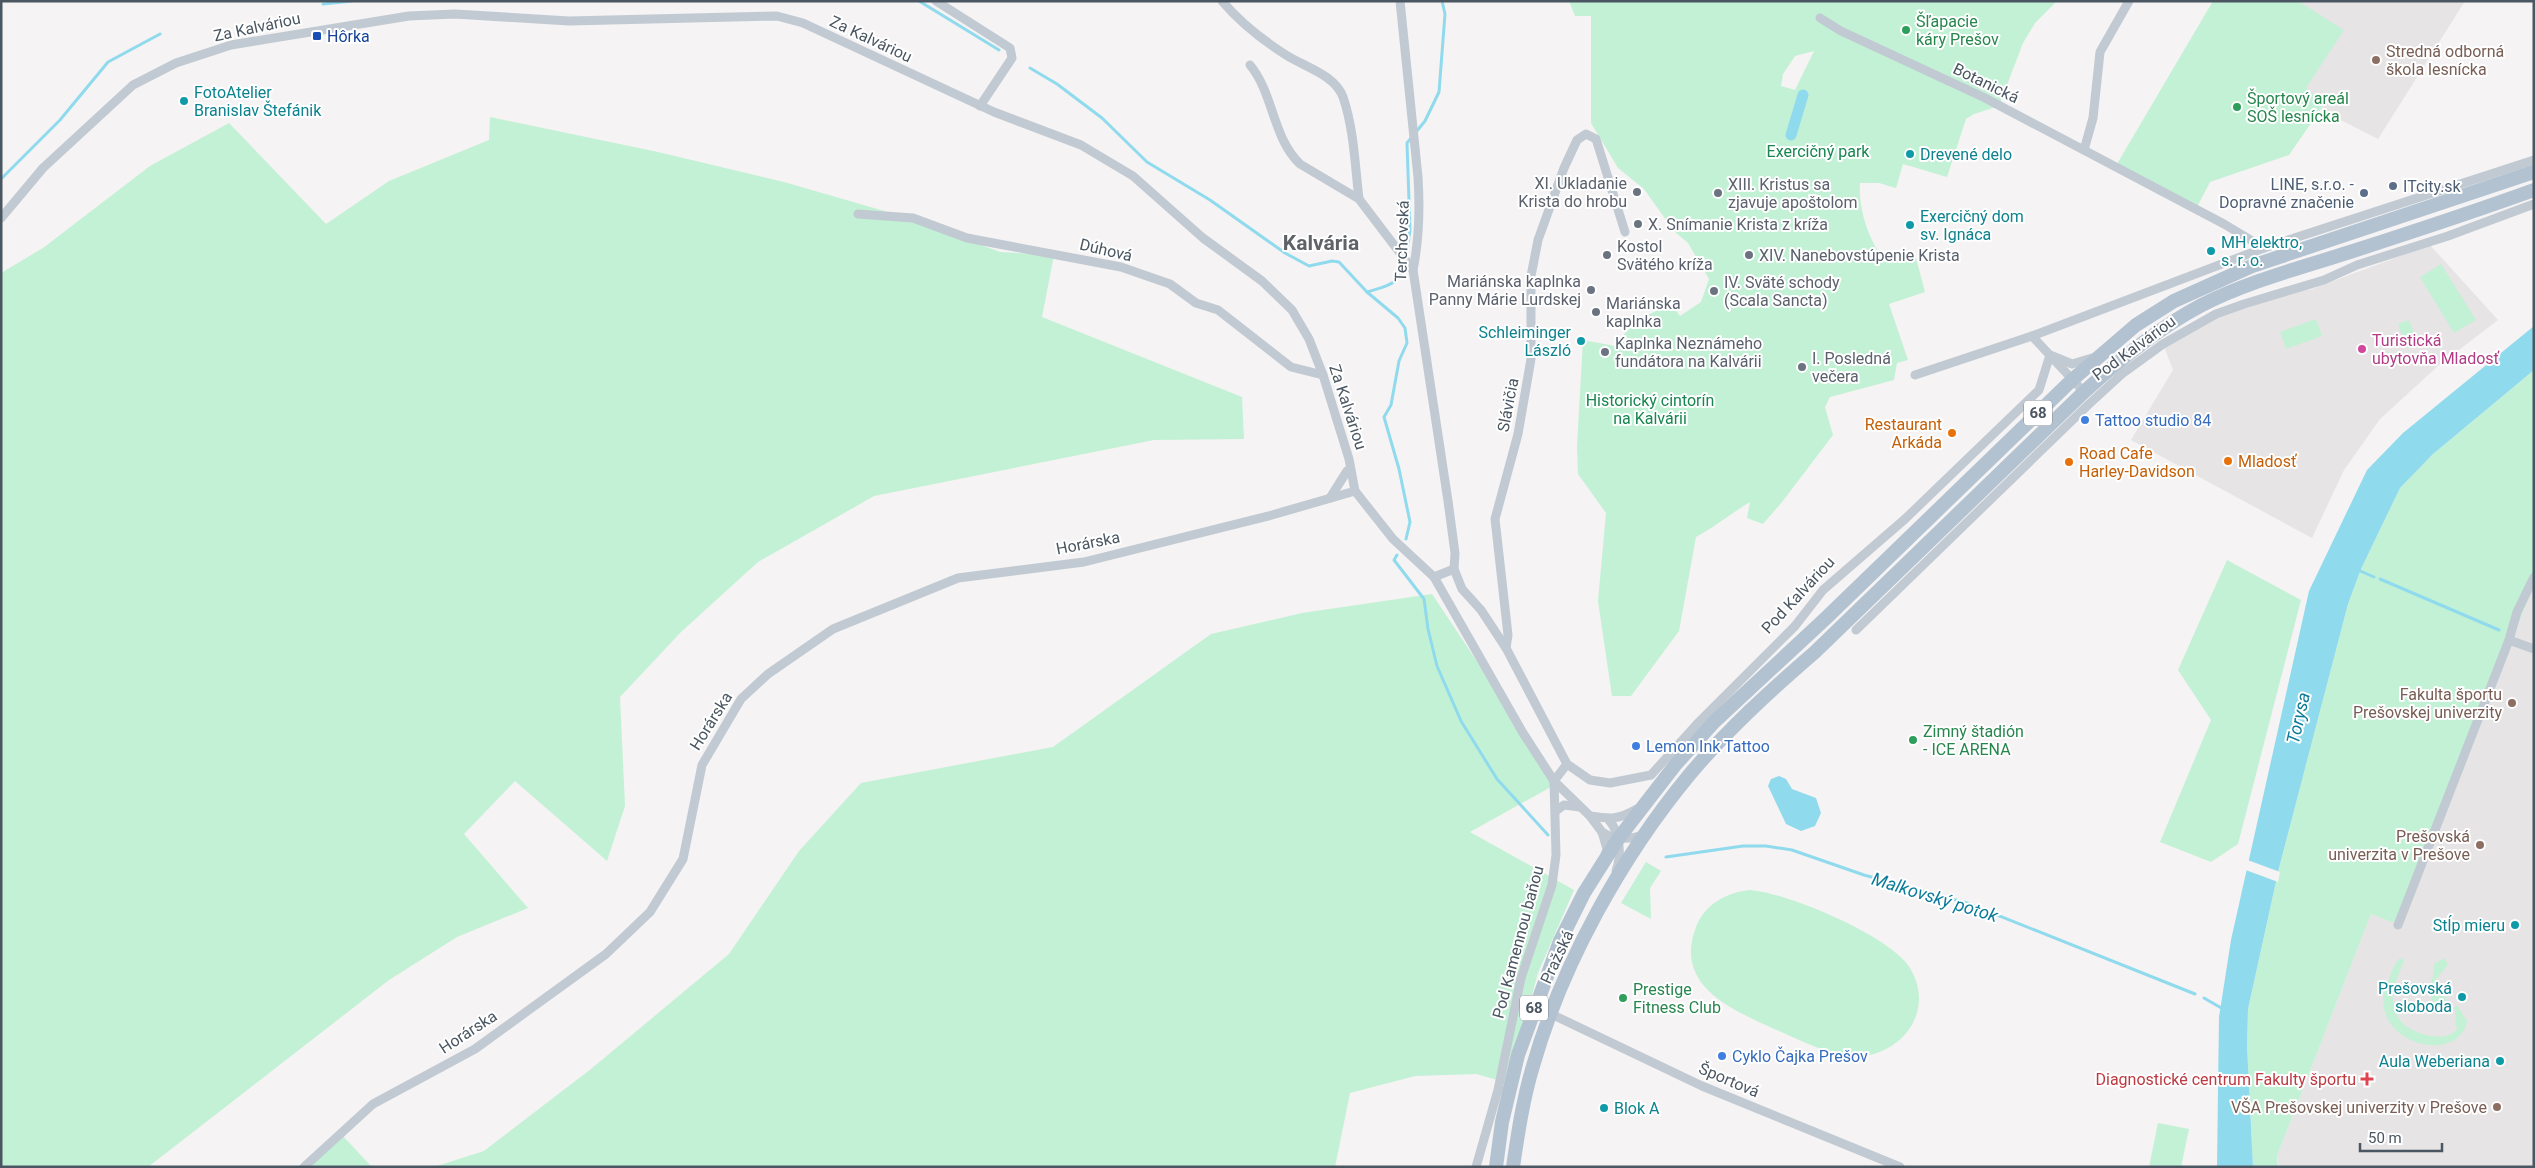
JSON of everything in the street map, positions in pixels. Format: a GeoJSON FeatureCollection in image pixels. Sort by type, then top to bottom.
{"type":"FeatureCollection","features":[{"type":"Feature","properties":{"kind":"main road","name":"Pod Kalváriou"},"geometry":{"type":"LineString","coordinates":[[1618,838],[1676,764],[1714,722],[1826,619],[2072,380],[2136,325],[2174,302],[2252,266],[2436,207],[2534,172]]}},
{"type":"Feature","properties":{"kind":"main road","name":"Pod Kalváriou"},"geometry":{"type":"LineString","coordinates":[[1647,832],[1690,775],[1727,733],[1815,652],[2084,392],[2116,363],[2163,328],[2201,306],[2260,281],[2534,190]]}},
{"type":"Feature","properties":{"kind":"main road","name":"Pražská"},"geometry":{"type":"LineString","coordinates":[[1513,1167],[1526,1091],[1551,1014],[1579,949],[1610,889],[1647,832]]}},
{"type":"Feature","properties":{"kind":"main road","name":"Pražská"},"geometry":{"type":"LineString","coordinates":[[1496,1167],[1502,1122],[1518,1055],[1534,1007],[1560,941],[1603,860],[1618,838]]}},
{"type":"Feature","properties":{"kind":"street"},"geometry":{"type":"LineString","coordinates":[[936,1],[1010,48],[1012,58],[980,106]]}},
{"type":"Feature","properties":{"kind":"street"},"geometry":{"type":"LineString","coordinates":[[1222,1],[1256,33],[1286,55],[1328,78],[1343,96],[1350,130],[1359,199]]}},
{"type":"Feature","properties":{"kind":"street","name":"Terchovská"},"geometry":{"type":"LineString","coordinates":[[1400,1],[1415,143],[1419,201],[1410,267],[1448,501],[1455,553],[1454,569],[1462,589],[1480,610],[1506,648]]}},
{"type":"Feature","properties":{"kind":"street"},"geometry":{"type":"LineString","coordinates":[[2084,150],[2094,118],[2100,52],[2129,1]]}},
{"type":"Feature","properties":{"kind":"street","name":"Za Kalváriou"},"geometry":{"type":"LineString","coordinates":[[1,218],[43,168],[133,85],[176,62],[231,45],[409,16],[455,14],[569,21],[777,16],[803,23],[980,106],[1080,145],[1133,176],[1203,238],[1262,281],[1292,310],[1309,339],[1323,375],[1349,459],[1355,491],[1392,539],[1434,576],[1523,733],[1554,781],[1590,816],[1602,832]]}},
{"type":"Feature","properties":{"kind":"street","name":"Botanická"},"geometry":{"type":"LineString","coordinates":[[1820,18],[1841,31],[1985,98],[2224,224],[2264,248]]}},
{"type":"Feature","properties":{"kind":"street"},"geometry":{"type":"LineString","coordinates":[[1250,65],[1259,76],[1278,128],[1292,156],[1300,164],[1359,199],[1410,267]]}},
{"type":"Feature","properties":{"kind":"street","name":"Slávičia"},"geometry":{"type":"LineString","coordinates":[[1567,764],[1506,648],[1508,635],[1495,519],[1518,434],[1531,359],[1531,276],[1538,240],[1564,168],[1577,140],[1586,134],[1596,139],[1625,232]]}},
{"type":"Feature","properties":{"kind":"street"},"geometry":{"type":"LineString","coordinates":[[1915,375],[2032,336],[2264,248],[2534,160]]}},
{"type":"Feature","properties":{"kind":"street","name":"Pod Kalváriou"},"geometry":{"type":"LineString","coordinates":[[1856,630],[2088,406],[2123,374],[2168,341],[2216,314],[2324,280],[2357,265],[2448,236],[2534,204]]}},
{"type":"Feature","properties":{"kind":"street","name":"Dúhová"},"geometry":{"type":"LineString","coordinates":[[858,214],[913,218],[967,238],[1121,267],[1162,281],[1170,284],[1196,303],[1218,310],[1292,367],[1323,375]]}},
{"type":"Feature","properties":{"kind":"street","name":"Pod Kalváriou"},"geometry":{"type":"LineString","coordinates":[[2032,336],[2084,392]]}},
{"type":"Feature","properties":{"kind":"street"},"geometry":{"type":"LineString","coordinates":[[2050,355],[2072,364],[2084,362],[2103,352]]}},
{"type":"Feature","properties":{"kind":"street","name":"Pod Kalváriou"},"geometry":{"type":"LineString","coordinates":[[1567,764],[1590,780],[1610,783],[1651,775],[1697,724],[1796,626],[1823,590],[1905,519],[2039,390],[2050,355]]}},
{"type":"Feature","properties":{"kind":"street"},"geometry":{"type":"LineString","coordinates":[[1330,498],[1347,471]]}},
{"type":"Feature","properties":{"kind":"street","name":"Horárska"},"geometry":{"type":"LineString","coordinates":[[304,1167],[373,1104],[475,1049],[606,954],[650,912],[684,859],[702,765],[741,699],[768,674],[832,629],[958,578],[1084,562],[1355,491]]}},
{"type":"Feature","properties":{"kind":"street"},"geometry":{"type":"LineString","coordinates":[[1434,576],[1454,569]]}},
{"type":"Feature","properties":{"kind":"street"},"geometry":{"type":"LineString","coordinates":[[2398,925],[2509,640],[2514,619],[2534,577]]}},
{"type":"Feature","properties":{"kind":"street"},"geometry":{"type":"LineString","coordinates":[[2509,640],[2534,650]]}},
{"type":"Feature","properties":{"kind":"street"},"geometry":{"type":"LineString","coordinates":[[1554,781],[1567,764]]}},
{"type":"Feature","properties":{"kind":"street","name":"Pod Kamennou baňou"},"geometry":{"type":"LineString","coordinates":[[1476,1167],[1498,1090],[1522,978],[1552,885],[1556,855],[1554,781]]}},
{"type":"Feature","properties":{"kind":"street"},"geometry":{"type":"LineString","coordinates":[[1556,811],[1559,807],[1569,804],[1582,808]]}},
{"type":"Feature","properties":{"kind":"street"},"geometry":{"type":"LineString","coordinates":[[1590,816],[1610,820],[1627,815],[1642,806]]}},
{"type":"Feature","properties":{"kind":"street"},"geometry":{"type":"LineString","coordinates":[[1610,820],[1618,832],[1619,862],[1610,889]]}},
{"type":"Feature","properties":{"kind":"street"},"geometry":{"type":"LineString","coordinates":[[1602,832],[1618,838],[1638,837],[1647,832]]}},
{"type":"Feature","properties":{"kind":"street"},"geometry":{"type":"LineString","coordinates":[[1602,832],[1607,848],[1603,860]]}},
{"type":"Feature","properties":{"kind":"street","name":"Športová"},"geometry":{"type":"LineString","coordinates":[[1551,1014],[1702,1086],[1900,1167]]}},
{"type":"Feature","properties":{"kind":"shaded area","name":"Stredná odborná škola lesnícka"},"geometry":{"type":"Polygon","coordinates":[[[2298,1],[2465,1],[2378,139],[2321,110],[2325,103],[2304,91],[2298,1]]]}},
{"type":"Feature","properties":{"kind":"shaded area"},"geometry":{"type":"Polygon","coordinates":[[[2430,245],[2498,320],[2438,366],[2380,419],[2344,470],[2312,538],[2131,440],[2173,370],[2163,344],[2216,314],[2305,286],[2309,290],[2430,245]]]}},
{"type":"Feature","properties":{"kind":"shaded area","name":"Prešovská univerzita v Prešove"},"geometry":{"type":"Polygon","coordinates":[[[2534,586],[2534,1167],[2279,1167],[2277,1156],[2371,914],[2394,923],[2534,586]]]}},
{"type":"Feature","properties":{"kind":"green space"},"geometry":{"type":"Polygon","coordinates":[[[1569,1],[2057,1],[2035,23],[2023,43],[1999,106],[1974,114],[1966,119],[1947,177],[1903,164],[1896,188],[1879,183],[1860,183],[1863,214],[1875,246],[1887,262],[1916,258],[1925,292],[1889,304],[1908,360],[1897,363],[1894,380],[1830,397],[1825,407],[1833,435],[1763,524],[1747,518],[1750,502],[1696,537],[1679,631],[1631,696],[1612,696],[1598,601],[1606,513],[1578,474],[1577,446],[1583,340],[1615,346],[1626,332],[1640,320],[1655,311],[1672,305],[1680,316],[1701,302],[1709,279],[1688,243],[1674,231],[1644,189],[1618,168],[1591,123],[1591,16],[1575,16],[1569,1]],[[1814,51],[1795,56],[1783,74],[1781,86],[1795,90],[1814,51]]]}},
{"type":"Feature","properties":{"kind":"green space","name":"Športový areál SOŠ lesnícka"},"geometry":{"type":"Polygon","coordinates":[[[2213,1],[2298,1],[2344,30],[2306,88],[2325,103],[2289,155],[2210,182],[2195,211],[2114,169],[2213,1]]]}},
{"type":"Feature","properties":{"kind":"green space"},"geometry":{"type":"Polygon","coordinates":[[[490,117],[658,152],[784,182],[912,219],[1000,252],[1054,255],[1042,317],[1242,397],[1244,439],[1154,440],[874,496],[758,562],[681,632],[620,697],[625,806],[607,861],[515,781],[464,834],[528,908],[457,937],[389,980],[148,1167],[1,1167],[1,273],[43,248],[150,166],[229,123],[326,224],[389,181],[489,140],[490,117]]]}},
{"type":"Feature","properties":{"kind":"green space"},"geometry":{"type":"Polygon","coordinates":[[[2441,264],[2476,320],[2454,333],[2420,277],[2441,264]]]}},
{"type":"Feature","properties":{"kind":"green space"},"geometry":{"type":"Polygon","coordinates":[[[2316,319],[2322,336],[2286,349],[2280,332],[2316,319]]]}},
{"type":"Feature","properties":{"kind":"green space"},"geometry":{"type":"Polygon","coordinates":[[[2409,320],[2418,344],[2407,349],[2398,324],[2409,320]]]}},
{"type":"Feature","properties":{"kind":"green space"},"geometry":{"type":"Polygon","coordinates":[[[2534,370],[2534,586],[2394,923],[2371,914],[2277,1156],[2278,1167],[2253,1167],[2247,1046],[2248,1009],[2279,868],[2348,604],[2361,569],[2400,488],[2433,454],[2534,370]]]}},
{"type":"Feature","properties":{"kind":"green space"},"geometry":{"type":"Polygon","coordinates":[[[2227,560],[2301,600],[2238,844],[2211,862],[2160,842],[2211,720],[2178,670],[2227,560]]]}},
{"type":"Feature","properties":{"kind":"green space"},"geometry":{"type":"Polygon","coordinates":[[[1432,594],[1558,783],[1470,832],[1574,890],[1538,973],[1508,1083],[1476,1074],[1415,1076],[1350,1093],[1335,1167],[434,1167],[484,1151],[591,1069],[729,954],[799,851],[861,783],[1053,747],[1211,634],[1302,613],[1432,594]]]}},
{"type":"Feature","properties":{"kind":"green space"},"geometry":{"type":"Polygon","coordinates":[[[1646,862],[1661,871],[1650,888],[1651,919],[1621,903],[1646,862]]]}},
{"type":"Feature","properties":{"kind":"green space"},"geometry":{"type":"Polygon","coordinates":[[[1749,890],[1787,899],[1836,918],[1882,943],[1899,956],[1910,968],[1918,987],[1918,1006],[1913,1022],[1903,1037],[1889,1048],[1871,1055],[1852,1057],[1832,1053],[1754,1020],[1722,1002],[1709,991],[1699,979],[1692,964],[1691,947],[1696,927],[1705,912],[1717,901],[1732,894],[1749,890]]]}},
{"type":"Feature","properties":{"kind":"green space"},"geometry":{"type":"Polygon","coordinates":[[[2400,958],[2404,960],[2392,997],[2399,1019],[2403,1024],[2424,1035],[2446,1036],[2457,1029],[2454,1008],[2457,1005],[2467,1021],[2460,1036],[2446,1044],[2430,1045],[2413,1041],[2398,1032],[2387,1018],[2383,1000],[2392,970],[2400,958]]]}},
{"type":"Feature","properties":{"kind":"green space"},"geometry":{"type":"Polygon","coordinates":[[[2444,958],[2448,965],[2436,979],[2438,989],[2447,1000],[2441,1006],[2432,1000],[2431,984],[2434,964],[2444,958]]]}},
{"type":"Feature","properties":{"kind":"green space"},"geometry":{"type":"Polygon","coordinates":[[[2158,1123],[2189,1129],[2181,1167],[2149,1167],[2158,1123]]]}},
{"type":"Feature","properties":{"kind":"green space"},"geometry":{"type":"Polygon","coordinates":[[[341,1134],[370,1165],[376,1167],[302,1167],[341,1134]]]}},
{"type":"Feature","properties":{"kind":"water","name":"Torysa"},"geometry":{"type":"Polygon","coordinates":[[[2534,326],[2534,370],[2433,454],[2400,488],[2361,569],[2348,604],[2279,868],[2248,1009],[2247,1046],[2253,1167],[2217,1167],[2219,1017],[2231,940],[2309,591],[2367,470],[2403,433],[2534,326]]]}},
{"type":"Feature","properties":{"kind":"water"},"geometry":{"type":"Polygon","coordinates":[[[1779,776],[1786,779],[1792,789],[1816,798],[1821,813],[1815,826],[1801,831],[1786,824],[1768,786],[1771,779],[1779,776]]]}},
{"type":"Feature","properties":{"kind":"pier"},"geometry":{"type":"Polygon","coordinates":[[[2245,859],[2280,872],[2278,882],[2243,869],[2245,859]]]}},
{"type":"Feature","properties":{"kind":"waterway"},"geometry":{"type":"LineString","coordinates":[[323,4],[352,1]]}},
{"type":"Feature","properties":{"kind":"waterway"},"geometry":{"type":"LineString","coordinates":[[919,1],[999,50]]}},
{"type":"Feature","properties":{"kind":"waterway","name":"Malkovský potok"},"geometry":{"type":"LineString","coordinates":[[1406,257],[1410,230],[1407,143],[1425,121],[1439,92],[1445,14],[1442,1]]}},
{"type":"Feature","properties":{"kind":"waterway"},"geometry":{"type":"LineString","coordinates":[[1,179],[60,120],[108,62],[160,34]]}},
{"type":"Feature","properties":{"kind":"waterway"},"geometry":{"type":"LineString","coordinates":[[1030,68],[1057,84],[1102,118],[1147,162],[1210,200],[1285,253],[1309,266],[1332,261],[1339,262],[1367,292],[1398,318],[1405,328],[1407,343],[1399,361],[1391,405],[1384,417],[1399,469],[1410,522],[1406,539]]}},
{"type":"Feature","properties":{"kind":"waterway"},"geometry":{"type":"LineString","coordinates":[[1791,135],[1803,95]]}},
{"type":"Feature","properties":{"kind":"waterway","name":"Malkovský potok"},"geometry":{"type":"LineString","coordinates":[[1367,292],[1391,284],[1400,276],[1405,263]]}},
{"type":"Feature","properties":{"kind":"waterway","name":"Malkovský potok"},"geometry":{"type":"LineString","coordinates":[[1397,555],[1394,560],[1424,599],[1428,629],[1437,666],[1461,721],[1497,779],[1548,835]]}},
{"type":"Feature","properties":{"kind":"waterway"},"geometry":{"type":"LineString","coordinates":[[2358,570],[2374,577]]}},
{"type":"Feature","properties":{"kind":"waterway"},"geometry":{"type":"LineString","coordinates":[[2380,579],[2499,630]]}},
{"type":"Feature","properties":{"kind":"waterway","name":"Malkovský potok"},"geometry":{"type":"LineString","coordinates":[[1666,857],[1743,846],[1766,846],[1792,850],[1864,875],[1967,903],[2195,994]]}},
{"type":"Feature","properties":{"kind":"waterway","name":"Malkovský potok"},"geometry":{"type":"LineString","coordinates":[[2204,998],[2223,1009]]}},
{"type":"Feature","properties":{"kind":"place","name":"Šľapacie káry Prešov"},"geometry":{"type":"Point","coordinates":[1906,30]}},
{"type":"Feature","properties":{"kind":"place","name":"Hôrka"},"geometry":{"type":"Point","coordinates":[317,36]}},
{"type":"Feature","properties":{"kind":"place","name":"Stredná odborná škola lesnícka"},"geometry":{"type":"Point","coordinates":[2376,60]}},
{"type":"Feature","properties":{"kind":"place","name":"FotoAtelier Branislav Štefánik"},"geometry":{"type":"Point","coordinates":[184,101]}},
{"type":"Feature","properties":{"kind":"place","name":"Športový areál SOŠ lesnícka"},"geometry":{"type":"Point","coordinates":[2237,107]}},
{"type":"Feature","properties":{"kind":"place","name":"Drevené delo"},"geometry":{"type":"Point","coordinates":[1910,154]}},
{"type":"Feature","properties":{"kind":"place","name":"ITcity.sk"},"geometry":{"type":"Point","coordinates":[2393,186]}},
{"type":"Feature","properties":{"kind":"place","name":"XI. Ukladanie Krista do hrobu"},"geometry":{"type":"Point","coordinates":[1637,192]}},
{"type":"Feature","properties":{"kind":"place","name":"XIII. Kristus sa zjavuje apoštolom"},"geometry":{"type":"Point","coordinates":[1718,193]}},
{"type":"Feature","properties":{"kind":"place","name":"LINE, s.r.o. - Dopravné značenie"},"geometry":{"type":"Point","coordinates":[2364,193]}},
{"type":"Feature","properties":{"kind":"place","name":"X. Snímanie Krista z kríža"},"geometry":{"type":"Point","coordinates":[1638,224]}},
{"type":"Feature","properties":{"kind":"place","name":"Exercičný dom sv. Ignáca"},"geometry":{"type":"Point","coordinates":[1910,225]}},
{"type":"Feature","properties":{"kind":"place","name":"MH elektro, s. r. o."},"geometry":{"type":"Point","coordinates":[2211,251]}},
{"type":"Feature","properties":{"kind":"place","name":"Kostol Svätého kríža"},"geometry":{"type":"Point","coordinates":[1607,255]}},
{"type":"Feature","properties":{"kind":"place","name":"XIV. Nanebovstúpenie Krista"},"geometry":{"type":"Point","coordinates":[1749,255]}},
{"type":"Feature","properties":{"kind":"place","name":"Mariánska kaplnka Panny Márie Lurdskej"},"geometry":{"type":"Point","coordinates":[1591,290]}},
{"type":"Feature","properties":{"kind":"place","name":"IV. Sväté schody (Scala Sancta)"},"geometry":{"type":"Point","coordinates":[1714,291]}},
{"type":"Feature","properties":{"kind":"place","name":"Mariánska kaplnka"},"geometry":{"type":"Point","coordinates":[1596,312]}},
{"type":"Feature","properties":{"kind":"place","name":"Schleiminger László"},"geometry":{"type":"Point","coordinates":[1581,341]}},
{"type":"Feature","properties":{"kind":"place","name":"Turistická ubytovňa Mladosť"},"geometry":{"type":"Point","coordinates":[2362,349]}},
{"type":"Feature","properties":{"kind":"place","name":"Kaplnka Neznámeho fundátora na Kalvárii"},"geometry":{"type":"Point","coordinates":[1605,352]}},
{"type":"Feature","properties":{"kind":"place","name":"I. Posledná večera"},"geometry":{"type":"Point","coordinates":[1802,367]}},
{"type":"Feature","properties":{"kind":"place","name":"Tattoo studio 84"},"geometry":{"type":"Point","coordinates":[2085,420]}},
{"type":"Feature","properties":{"kind":"place","name":"Restaurant Arkáda"},"geometry":{"type":"Point","coordinates":[1952,433]}},
{"type":"Feature","properties":{"kind":"place","name":"Mladosť"},"geometry":{"type":"Point","coordinates":[2228,461]}},
{"type":"Feature","properties":{"kind":"place","name":"Road Cafe Harley-Davidson"},"geometry":{"type":"Point","coordinates":[2069,462]}},
{"type":"Feature","properties":{"kind":"place","name":"Fakulta športu Prešovskej univerzity"},"geometry":{"type":"Point","coordinates":[2512,703]}},
{"type":"Feature","properties":{"kind":"place","name":"Zimný štadión - ICE ARENA"},"geometry":{"type":"Point","coordinates":[1913,740]}},
{"type":"Feature","properties":{"kind":"place","name":"Lemon Ink Tattoo"},"geometry":{"type":"Point","coordinates":[1636,746]}},
{"type":"Feature","properties":{"kind":"place","name":"Prešovská univerzita v Prešove"},"geometry":{"type":"Point","coordinates":[2480,845]}},
{"type":"Feature","properties":{"kind":"place","name":"Stĺp mieru"},"geometry":{"type":"Point","coordinates":[2515,925]}},
{"type":"Feature","properties":{"kind":"place","name":"Prešovská sloboda"},"geometry":{"type":"Point","coordinates":[2462,997]}},
{"type":"Feature","properties":{"kind":"place","name":"Prestige Fitness Club"},"geometry":{"type":"Point","coordinates":[1623,998]}},
{"type":"Feature","properties":{"kind":"place","name":"Cyklo Čajka Prešov"},"geometry":{"type":"Point","coordinates":[1722,1056]}},
{"type":"Feature","properties":{"kind":"place","name":"Aula Weberiana"},"geometry":{"type":"Point","coordinates":[2500,1061]}},
{"type":"Feature","properties":{"kind":"place","name":"Diagnostické centrum Fakulty športu"},"geometry":{"type":"Point","coordinates":[2367,1079]}},
{"type":"Feature","properties":{"kind":"place","name":"VŠA Prešovskej univerzity v Prešove"},"geometry":{"type":"Point","coordinates":[2497,1107]}},
{"type":"Feature","properties":{"kind":"place","name":"Blok A"},"geometry":{"type":"Point","coordinates":[1604,1108]}},
{"type":"Feature","properties":{"kind":"district","name":"Kalvária"},"geometry":{"type":"Point","coordinates":[1321,243]}},
{"type":"Feature","properties":{"kind":"park label","name":"Exercičný park"},"geometry":{"type":"Point","coordinates":[1818,151]}},
{"type":"Feature","properties":{"kind":"park label","name":"Historický cintorín na Kalvárii"},"geometry":{"type":"Point","coordinates":[1650,409]}}]}
